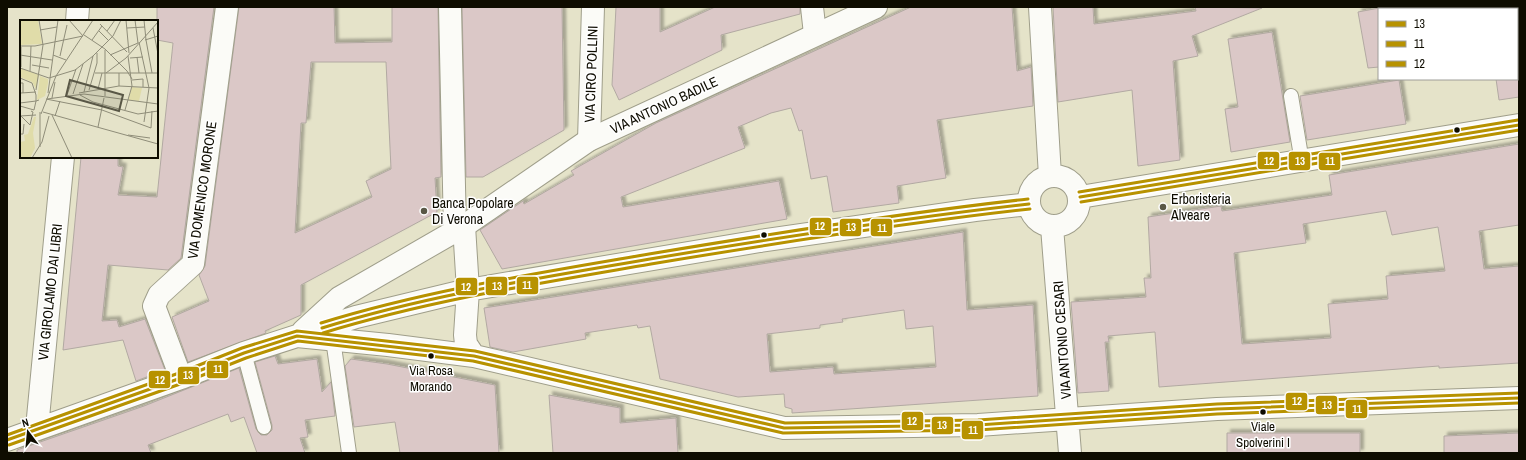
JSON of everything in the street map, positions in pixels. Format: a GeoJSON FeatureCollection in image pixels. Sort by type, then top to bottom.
{"type":"FeatureCollection","features":[{"type":"Feature","properties":{"kind":"street"},"geometry":{"type":"LineString","coordinates":[[76,20],[78,7]]}},
{"type":"Feature","properties":{"kind":"street","name":"VIA DOMENICO MORONE"},"geometry":{"type":"LineString","coordinates":[[181,378],[154,306],[159,295],[192,264],[227,7]]}},
{"type":"Feature","properties":{"kind":"street"},"geometry":{"type":"LineString","coordinates":[[450,7],[460,228],[468,290],[464,335],[466,344],[474,356]]}},
{"type":"Feature","properties":{"kind":"street","name":"VIA CIRO POLLINI"},"geometry":{"type":"LineString","coordinates":[[589,140],[593,7]]}},
{"type":"Feature","properties":{"kind":"street"},"geometry":{"type":"LineString","coordinates":[[812,7],[815,34]]}},
{"type":"Feature","properties":{"kind":"street","name":"VIA ANTONIO BADILE"},"geometry":{"type":"LineString","coordinates":[[297,336],[339,298],[460,228],[589,140],[876,7]]}},
{"type":"Feature","properties":{"kind":"street"},"geometry":{"type":"LineString","coordinates":[[1040,7],[1050,176]]}},
{"type":"Feature","properties":{"kind":"street"},"geometry":{"type":"LineString","coordinates":[[1080,197],[1302,162],[1519,125]]}},
{"type":"Feature","properties":{"kind":"street","name":"VIA GIROLAMO DAI LIBRI"},"geometry":{"type":"LineString","coordinates":[[37,428],[63,158]]}},
{"type":"Feature","properties":{"kind":"street"},"geometry":{"type":"LineString","coordinates":[[1050,176],[1060,176],[1070,180],[1080,197],[1079,209],[1073,219],[1064,225],[1052,227],[1036,220],[1031,212],[1029,204],[1029,194],[1034,186],[1041,179],[1050,176]]}},
{"type":"Feature","properties":{"kind":"street"},"geometry":{"type":"LineString","coordinates":[[7,440],[37,428],[181,378],[244,353],[356,317],[468,290],[760,240],[975,210],[1029,204]]}},
{"type":"Feature","properties":{"kind":"street","name":"VIA ANTONIO CESARI"},"geometry":{"type":"LineString","coordinates":[[1052,227],[1070,453]]}},
{"type":"Feature","properties":{"kind":"street"},"geometry":{"type":"LineString","coordinates":[[297,336],[474,356],[784,428],[978,426],[1225,408],[1519,398]]}},
{"type":"Feature","properties":{"kind":"lane"},"geometry":{"type":"LineString","coordinates":[[1291,96],[1302,162]]}},
{"type":"Feature","properties":{"kind":"lane"},"geometry":{"type":"LineString","coordinates":[[333,339],[349,453]]}},
{"type":"Feature","properties":{"kind":"lane"},"geometry":{"type":"LineString","coordinates":[[244,353],[264,427]]}},
{"type":"Feature","properties":{"kind":"building"},"geometry":{"type":"Polygon","coordinates":[[[157,7],[214,7],[181,258],[168,270],[108,265],[102,321],[117,320],[119,327],[145,319],[165,370],[136,381],[123,340],[63,350],[81,158],[118,158],[118,166],[123,167],[118,195],[157,197],[173,43],[158,40],[157,7]]]}},
{"type":"Feature","properties":{"kind":"building"},"geometry":{"type":"Polygon","coordinates":[[[239,7],[334,7],[335,43],[392,42],[392,7],[438,7],[441,177],[435,178],[437,212],[301,285],[301,315],[265,331],[266,333],[188,362],[172,317],[209,301],[199,275],[205,266],[239,7]],[[311,62],[306,123],[301,123],[295,233],[372,197],[366,181],[391,169],[386,62],[311,62]]]}},
{"type":"Feature","properties":{"kind":"building"},"geometry":{"type":"Polygon","coordinates":[[[462,7],[562,7],[564,130],[483,177],[466,177],[462,7]]]}},
{"type":"Feature","properties":{"kind":"building"},"geometry":{"type":"Polygon","coordinates":[[[616,7],[660,7],[660,32],[715,7],[800,7],[800,14],[721,35],[722,50],[619,100],[612,85],[616,7]]]}},
{"type":"Feature","properties":{"kind":"building"},"geometry":{"type":"Polygon","coordinates":[[[911,7],[1012,7],[1017,71],[1031,67],[1033,106],[937,120],[946,178],[897,186],[899,203],[833,212],[827,176],[811,179],[802,130],[799,131],[791,108],[771,113],[738,127],[745,148],[621,197],[623,207],[779,181],[787,219],[502,269],[480,230],[523,201],[524,204],[574,175],[571,171],[656,123],[911,7]]]}},
{"type":"Feature","properties":{"kind":"building"},"geometry":{"type":"Polygon","coordinates":[[[1053,7],[1093,7],[1094,24],[1196,11],[1195,7],[1262,8],[1192,36],[1198,56],[1173,61],[1180,160],[1138,166],[1132,90],[1058,102],[1053,7]]]}},
{"type":"Feature","properties":{"kind":"building"},"geometry":{"type":"Polygon","coordinates":[[[1378,8],[1378,67],[1368,68],[1358,12],[1378,8]]]}},
{"type":"Feature","properties":{"kind":"building"},"geometry":{"type":"Polygon","coordinates":[[[1272,32],[1290,142],[1231,152],[1225,109],[1238,107],[1228,39],[1272,32]]]}},
{"type":"Feature","properties":{"kind":"building"},"geometry":{"type":"Polygon","coordinates":[[[1519,79],[1519,97],[1499,100],[1496,80],[1519,79]]]}},
{"type":"Feature","properties":{"kind":"building"},"geometry":{"type":"Polygon","coordinates":[[[1399,80],[1406,124],[1307,140],[1300,96],[1399,80]]]}},
{"type":"Feature","properties":{"kind":"building"},"geometry":{"type":"Polygon","coordinates":[[[1519,144],[1519,225],[1479,231],[1484,269],[1519,266],[1519,363],[1439,368],[1439,366],[1159,387],[1155,332],[1108,336],[1109,342],[1105,342],[1109,391],[1078,393],[1071,302],[1146,297],[1144,278],[1151,278],[1148,217],[1221,206],[1222,211],[1332,195],[1329,175],[1519,144]],[[1386,211],[1303,224],[1306,243],[1234,253],[1242,344],[1331,338],[1328,304],[1388,299],[1386,276],[1445,271],[1438,227],[1392,235],[1386,211]]]}},
{"type":"Feature","properties":{"kind":"building"},"geometry":{"type":"Polygon","coordinates":[[[963,232],[967,310],[1033,305],[1038,396],[792,413],[792,409],[785,407],[784,394],[738,397],[660,379],[650,326],[638,328],[637,325],[585,333],[586,339],[513,352],[490,347],[484,308],[963,232]],[[904,310],[842,319],[843,322],[820,325],[820,328],[767,334],[770,372],[833,367],[834,374],[936,367],[933,326],[906,329],[904,310]]]}},
{"type":"Feature","properties":{"kind":"building"},"geometry":{"type":"Polygon","coordinates":[[[275,356],[278,364],[317,359],[322,392],[331,382],[335,416],[305,420],[308,437],[300,438],[305,453],[257,453],[244,417],[231,422],[228,414],[148,445],[151,453],[17,453],[17,450],[144,406],[239,368],[256,429],[261,435],[267,435],[272,430],[272,425],[255,362],[275,356]]]}},
{"type":"Feature","properties":{"kind":"building"},"geometry":{"type":"Polygon","coordinates":[[[351,359],[387,364],[495,385],[499,453],[400,453],[395,422],[354,427],[345,366],[351,359]]]}},
{"type":"Feature","properties":{"kind":"building"},"geometry":{"type":"Polygon","coordinates":[[[549,395],[620,408],[620,423],[676,418],[678,453],[553,453],[549,395]]]}},
{"type":"Feature","properties":{"kind":"building"},"geometry":{"type":"Polygon","coordinates":[[[1227,433],[1360,433],[1360,453],[1227,453],[1227,433]]]}},
{"type":"Feature","properties":{"kind":"building"},"geometry":{"type":"Polygon","coordinates":[[[1519,433],[1519,453],[1444,453],[1444,436],[1519,433]]]}},
{"type":"Feature","properties":{"kind":"transit line","name":"12"},"geometry":{"type":"LineString","coordinates":[[1079,192],[1518,120]]}},
{"type":"Feature","properties":{"kind":"transit line","name":"13"},"geometry":{"type":"LineString","coordinates":[[1080,197],[1519,125]]}},
{"type":"Feature","properties":{"kind":"transit line","name":"11"},"geometry":{"type":"LineString","coordinates":[[1081,202],[1519,130]]}},
{"type":"Feature","properties":{"kind":"transit line","name":"12"},"geometry":{"type":"LineString","coordinates":[[321,323],[402,301],[484,283],[566,268],[838,224],[1028,199]]}},
{"type":"Feature","properties":{"kind":"transit line","name":"13"},"geometry":{"type":"LineString","coordinates":[[322,328],[403,306],[485,288],[567,273],[839,229],[1029,204]]}},
{"type":"Feature","properties":{"kind":"transit line","name":"11"},"geometry":{"type":"LineString","coordinates":[[323,333],[404,311],[486,293],[569,278],[840,234],[1030,209]]}},
{"type":"Feature","properties":{"kind":"transit line","name":"12"},"geometry":{"type":"LineString","coordinates":[[7,435],[179,373],[242,348],[297,331],[475,351],[785,423],[978,420],[1217,404],[1519,393]]}},
{"type":"Feature","properties":{"kind":"transit line","name":"13"},"geometry":{"type":"LineString","coordinates":[[7,440],[181,378],[244,353],[297,336],[474,356],[784,428],[978,425],[1217,409],[1519,398]]}},
{"type":"Feature","properties":{"kind":"transit line","name":"11"},"geometry":{"type":"LineString","coordinates":[[9,445],[183,383],[246,358],[298,341],[473,361],[783,433],[978,430],[1217,414],[1519,403]]}},
{"type":"Feature","properties":{"kind":"place","name":"Erboristeria Alveare"},"geometry":{"type":"Point","coordinates":[1163,207]}},
{"type":"Feature","properties":{"kind":"place","name":"Banca Popolare Di Verona"},"geometry":{"type":"Point","coordinates":[424,211]}},
{"type":"Feature","properties":{"kind":"place","name":"Via Rosa Morando"},"geometry":{"type":"Point","coordinates":[431,356]}},
{"type":"Feature","properties":{"kind":"place","name":"Viale Spolverini I"},"geometry":{"type":"Point","coordinates":[1263,412]}}]}
